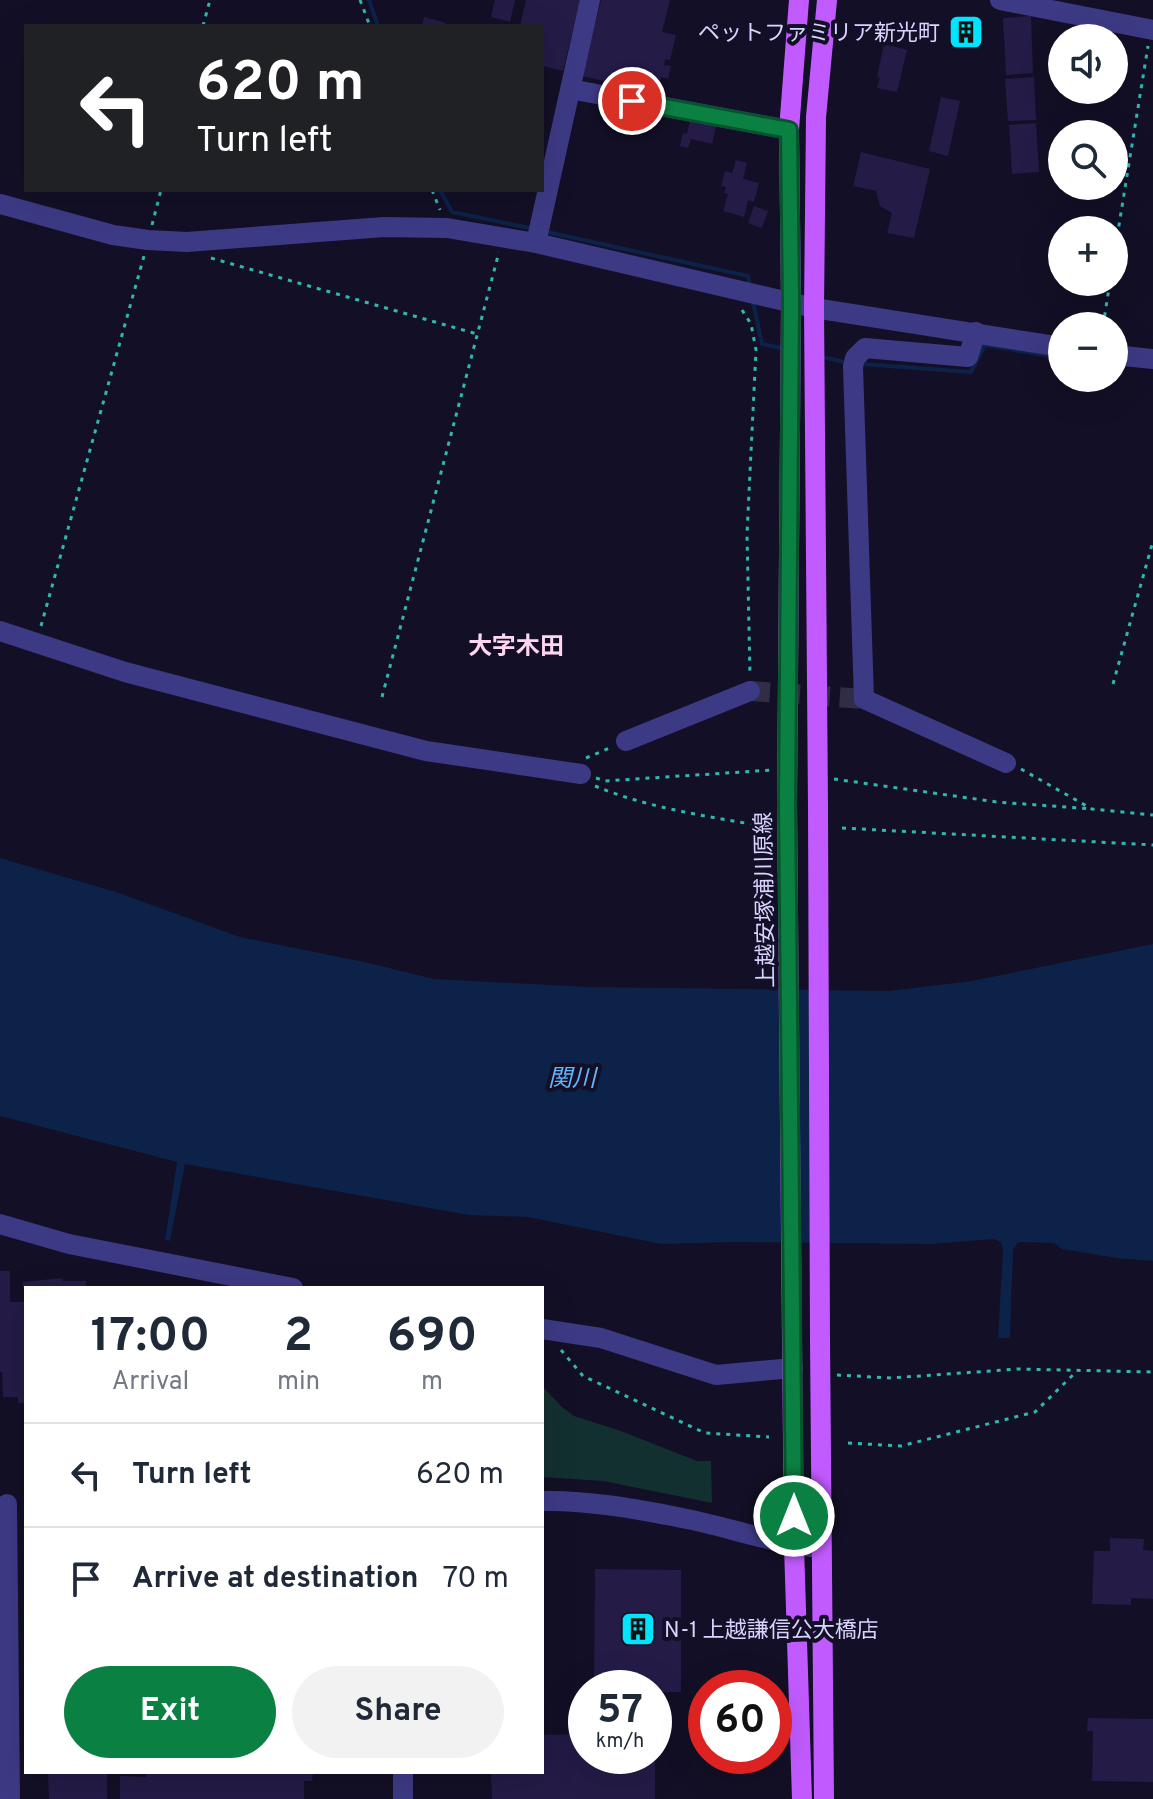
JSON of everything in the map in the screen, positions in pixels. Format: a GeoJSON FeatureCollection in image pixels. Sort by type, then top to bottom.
{"type":"FeatureCollection","features":[{"type":"Feature","properties":{"kind":"main road","name":"上越安塚浦川原線"},"geometry":{"type":"LineString","coordinates":[[799,0],[789,130],[791,303],[787,804],[794,1546],[802,1799]]}},
{"type":"Feature","properties":{"kind":"main road"},"geometry":{"type":"LineString","coordinates":[[824,1799],[814,308],[816,117],[827,0]]}},
{"type":"Feature","properties":{"kind":"street"},"geometry":{"type":"LineString","coordinates":[[536,243],[590,0]]}},
{"type":"Feature","properties":{"kind":"street"},"geometry":{"type":"LineString","coordinates":[[1000,0],[1043,5],[1152,30]]}},
{"type":"Feature","properties":{"kind":"street"},"geometry":{"type":"LineString","coordinates":[[570,89],[789,130]]}},
{"type":"Feature","properties":{"kind":"street"},"geometry":{"type":"LineString","coordinates":[[0,204],[113,235],[148,240],[215,240],[384,227],[447,228],[536,243],[814,308],[1048,345]]}},
{"type":"Feature","properties":{"kind":"street"},"geometry":{"type":"LineString","coordinates":[[976,332],[968,357],[865,348],[855,358],[864,699],[1006,763]]}},
{"type":"Feature","properties":{"kind":"street"},"geometry":{"type":"LineString","coordinates":[[1128,356],[1153,359]]}},
{"type":"Feature","properties":{"kind":"street"},"geometry":{"type":"LineString","coordinates":[[0,631],[125,672],[426,751],[580,774]]}},
{"type":"Feature","properties":{"kind":"street"},"geometry":{"type":"LineString","coordinates":[[626,741],[750,691]]}},
{"type":"Feature","properties":{"kind":"street"},"geometry":{"type":"LineString","coordinates":[[0,1224],[69,1244],[283,1286]]}},
{"type":"Feature","properties":{"kind":"street"},"geometry":{"type":"LineString","coordinates":[[544,1329],[601,1338],[716,1375],[793,1368]]}},
{"type":"Feature","properties":{"kind":"street"},"geometry":{"type":"LineString","coordinates":[[544,1501],[567,1500],[683,1518],[794,1546],[821,1548]]}},
{"type":"Feature","properties":{"kind":"street"},"geometry":{"type":"LineString","coordinates":[[10,1799],[5,1763],[11,1504]]}},
{"type":"Feature","properties":{"kind":"street"},"geometry":{"type":"LineString","coordinates":[[403,1774],[403,1799]]}},
{"type":"Feature","properties":{"kind":"path"},"geometry":{"type":"LineString","coordinates":[[204,24],[210,0]]}},
{"type":"Feature","properties":{"kind":"path"},"geometry":{"type":"LineString","coordinates":[[360,0],[369,24]]}},
{"type":"Feature","properties":{"kind":"path"},"geometry":{"type":"LineString","coordinates":[[1121,216],[1152,30]]}},
{"type":"Feature","properties":{"kind":"path"},"geometry":{"type":"LineString","coordinates":[[40,628],[160,192]]}},
{"type":"Feature","properties":{"kind":"path"},"geometry":{"type":"LineString","coordinates":[[382,697],[503,237]]}},
{"type":"Feature","properties":{"kind":"path"},"geometry":{"type":"LineString","coordinates":[[208,257],[477,334]]}},
{"type":"Feature","properties":{"kind":"path"},"geometry":{"type":"LineString","coordinates":[[741,309],[751,324],[756,350],[747,534],[750,691]]}},
{"type":"Feature","properties":{"kind":"path"},"geometry":{"type":"LineString","coordinates":[[1113,684],[1153,541]]}},
{"type":"Feature","properties":{"kind":"path"},"geometry":{"type":"LineString","coordinates":[[626,741],[573,763],[587,783],[615,794],[692,814],[762,826]]}},
{"type":"Feature","properties":{"kind":"path"},"geometry":{"type":"LineString","coordinates":[[1006,763],[1092,809]]}},
{"type":"Feature","properties":{"kind":"path"},"geometry":{"type":"LineString","coordinates":[[580,774],[605,781],[788,769]]}},
{"type":"Feature","properties":{"kind":"path"},"geometry":{"type":"LineString","coordinates":[[817,777],[997,802],[1153,815]]}},
{"type":"Feature","properties":{"kind":"path"},"geometry":{"type":"LineString","coordinates":[[842,828],[1153,845]]}},
{"type":"Feature","properties":{"kind":"path"},"geometry":{"type":"LineString","coordinates":[[544,1330],[583,1376],[705,1433],[769,1437]]}},
{"type":"Feature","properties":{"kind":"path"},"geometry":{"type":"LineString","coordinates":[[820,1374],[891,1378],[1018,1369],[1153,1372]]}},
{"type":"Feature","properties":{"kind":"path"},"geometry":{"type":"LineString","coordinates":[[848,1443],[901,1446],[1035,1412],[1077,1371]]}},
{"type":"Feature","properties":{"kind":"green space"},"geometry":{"type":"Polygon","coordinates":[[[544,1388],[574,1416],[697,1461],[711,1461],[712,1503],[603,1481],[544,1477],[544,1388]]]}},
{"type":"Feature","properties":{"kind":"water","name":"関川"},"geometry":{"type":"Polygon","coordinates":[[[0,858],[116,892],[240,937],[434,979],[589,987],[888,991],[972,981],[1153,944],[1153,1261],[1062,1249],[1054,1243],[1018,1242],[1013,1250],[1010,1338],[998,1338],[1003,1250],[1001,1242],[993,1239],[932,1244],[661,1244],[528,1217],[469,1215],[185,1164],[170,1241],[165,1240],[177,1162],[0,1116],[0,858]]]}},
{"type":"Feature","properties":{"kind":"building"},"geometry":{"type":"Polygon","coordinates":[[[495,0],[515,0],[510,22],[491,17],[495,0]]]}},
{"type":"Feature","properties":{"kind":"building"},"geometry":{"type":"Polygon","coordinates":[[[526,0],[580,0],[563,71],[544,66],[544,24],[520,24],[526,0]]]}},
{"type":"Feature","properties":{"kind":"building"},"geometry":{"type":"Polygon","coordinates":[[[601,0],[670,0],[662,32],[676,35],[670,60],[665,59],[664,65],[671,66],[668,79],[661,77],[657,94],[582,76],[601,0]]]}},
{"type":"Feature","properties":{"kind":"building","name":"ペットファミリア新光町"},"geometry":{"type":"Polygon","coordinates":[[[959,15],[979,19],[972,49],[952,44],[959,15]]]}},
{"type":"Feature","properties":{"kind":"building"},"geometry":{"type":"Polygon","coordinates":[[[1031,16],[1033,73],[1006,75],[1003,18],[1031,16]]]}},
{"type":"Feature","properties":{"kind":"building"},"geometry":{"type":"Polygon","coordinates":[[[424,17],[446,23],[446,24],[422,24],[424,17]]]}},
{"type":"Feature","properties":{"kind":"building"},"geometry":{"type":"Polygon","coordinates":[[[884,44],[907,50],[897,92],[877,88],[884,44]]]}},
{"type":"Feature","properties":{"kind":"building"},"geometry":{"type":"Polygon","coordinates":[[[1034,77],[1036,120],[1008,121],[1005,79],[1034,77]]]}},
{"type":"Feature","properties":{"kind":"building"},"geometry":{"type":"Polygon","coordinates":[[[941,97],[960,101],[948,156],[929,151],[941,97]]]}},
{"type":"Feature","properties":{"kind":"building"},"geometry":{"type":"Polygon","coordinates":[[[690,120],[716,127],[712,144],[691,139],[688,148],[680,146],[690,120]]]}},
{"type":"Feature","properties":{"kind":"building"},"geometry":{"type":"Polygon","coordinates":[[[1036,123],[1039,172],[1012,174],[1009,125],[1036,123]]]}},
{"type":"Feature","properties":{"kind":"building"},"geometry":{"type":"Polygon","coordinates":[[[861,152],[930,169],[914,238],[887,233],[892,213],[880,206],[876,191],[853,186],[861,152]]]}},
{"type":"Feature","properties":{"kind":"building"},"geometry":{"type":"Polygon","coordinates":[[[736,160],[747,163],[743,179],[759,183],[754,202],[748,200],[744,217],[723,211],[728,194],[724,193],[726,187],[721,186],[725,171],[732,173],[736,160]]]}},
{"type":"Feature","properties":{"kind":"building"},"geometry":{"type":"Polygon","coordinates":[[[754,206],[768,211],[762,228],[748,223],[754,206]]]}},
{"type":"Feature","properties":{"kind":"building"},"geometry":{"type":"Polygon","coordinates":[[[0,1271],[10,1271],[10,1302],[24,1302],[24,1403],[18,1403],[18,1397],[3,1397],[0,1372],[0,1271]]]}},
{"type":"Feature","properties":{"kind":"building"},"geometry":{"type":"Polygon","coordinates":[[[62,1278],[63,1281],[86,1281],[86,1286],[23,1288],[23,1282],[62,1278]]]}},
{"type":"Feature","properties":{"kind":"building"},"geometry":{"type":"Polygon","coordinates":[[[1110,1538],[1144,1539],[1143,1550],[1153,1551],[1153,1599],[1131,1598],[1131,1605],[1092,1604],[1094,1551],[1110,1551],[1110,1538]]]}},
{"type":"Feature","properties":{"kind":"building","name":"N-1 上越謙信公大橋店"},"geometry":{"type":"Polygon","coordinates":[[[595,1569],[681,1570],[681,1692],[672,1692],[672,1670],[594,1670],[595,1569]]]}},
{"type":"Feature","properties":{"kind":"building"},"geometry":{"type":"Polygon","coordinates":[[[1088,1718],[1153,1719],[1153,1782],[1092,1781],[1093,1731],[1087,1731],[1088,1718]]]}},
{"type":"Feature","properties":{"kind":"building"},"geometry":{"type":"Polygon","coordinates":[[[568,1734],[568,1774],[655,1774],[655,1799],[492,1799],[491,1774],[544,1774],[544,1735],[568,1734]]]}},
{"type":"Feature","properties":{"kind":"building"},"geometry":{"type":"Polygon","coordinates":[[[48,1774],[107,1774],[107,1799],[49,1799],[48,1774]]]}},
{"type":"Feature","properties":{"kind":"building"},"geometry":{"type":"Polygon","coordinates":[[[146,1774],[313,1774],[312,1781],[304,1781],[304,1799],[120,1799],[120,1776],[146,1777],[146,1774]]]}},
{"type":"Feature","properties":{"kind":"waterway"},"geometry":{"type":"LineString","coordinates":[[369,0],[377,24]]}},
{"type":"Feature","properties":{"kind":"waterway"},"geometry":{"type":"LineString","coordinates":[[441,192],[452,212],[534,229]]}},
{"type":"Feature","properties":{"kind":"waterway"},"geometry":{"type":"LineString","coordinates":[[547,232],[748,276],[750,286]]}},
{"type":"Feature","properties":{"kind":"waterway"},"geometry":{"type":"LineString","coordinates":[[753,302],[762,344],[786,349]]}},
{"type":"Feature","properties":{"kind":"waterway"},"geometry":{"type":"LineString","coordinates":[[861,364],[971,372],[985,345],[1048,356]]}},
{"type":"Feature","properties":{"kind":"waterway"},"geometry":{"type":"LineString","coordinates":[[822,357],[849,363]]}},
{"type":"Feature","properties":{"kind":"tunnel"},"geometry":{"type":"LineString","coordinates":[[750,691],[864,699]]}},
{"type":"Feature","properties":{"kind":"place","name":"ペットファミリア新光町"},"geometry":{"type":"Point","coordinates":[966,32]}},
{"type":"Feature","properties":{"kind":"place","name":"N-1 上越謙信公大橋店"},"geometry":{"type":"Point","coordinates":[638,1629]}},
{"type":"Feature","properties":{"kind":"district","name":"大字木田"},"geometry":{"type":"Point","coordinates":[516,646]}},
{"type":"Feature","properties":{"kind":"route"},"geometry":{"type":"LineString","coordinates":[[632,101],[789,130],[791,303],[787,804],[794,1516]]}}]}
